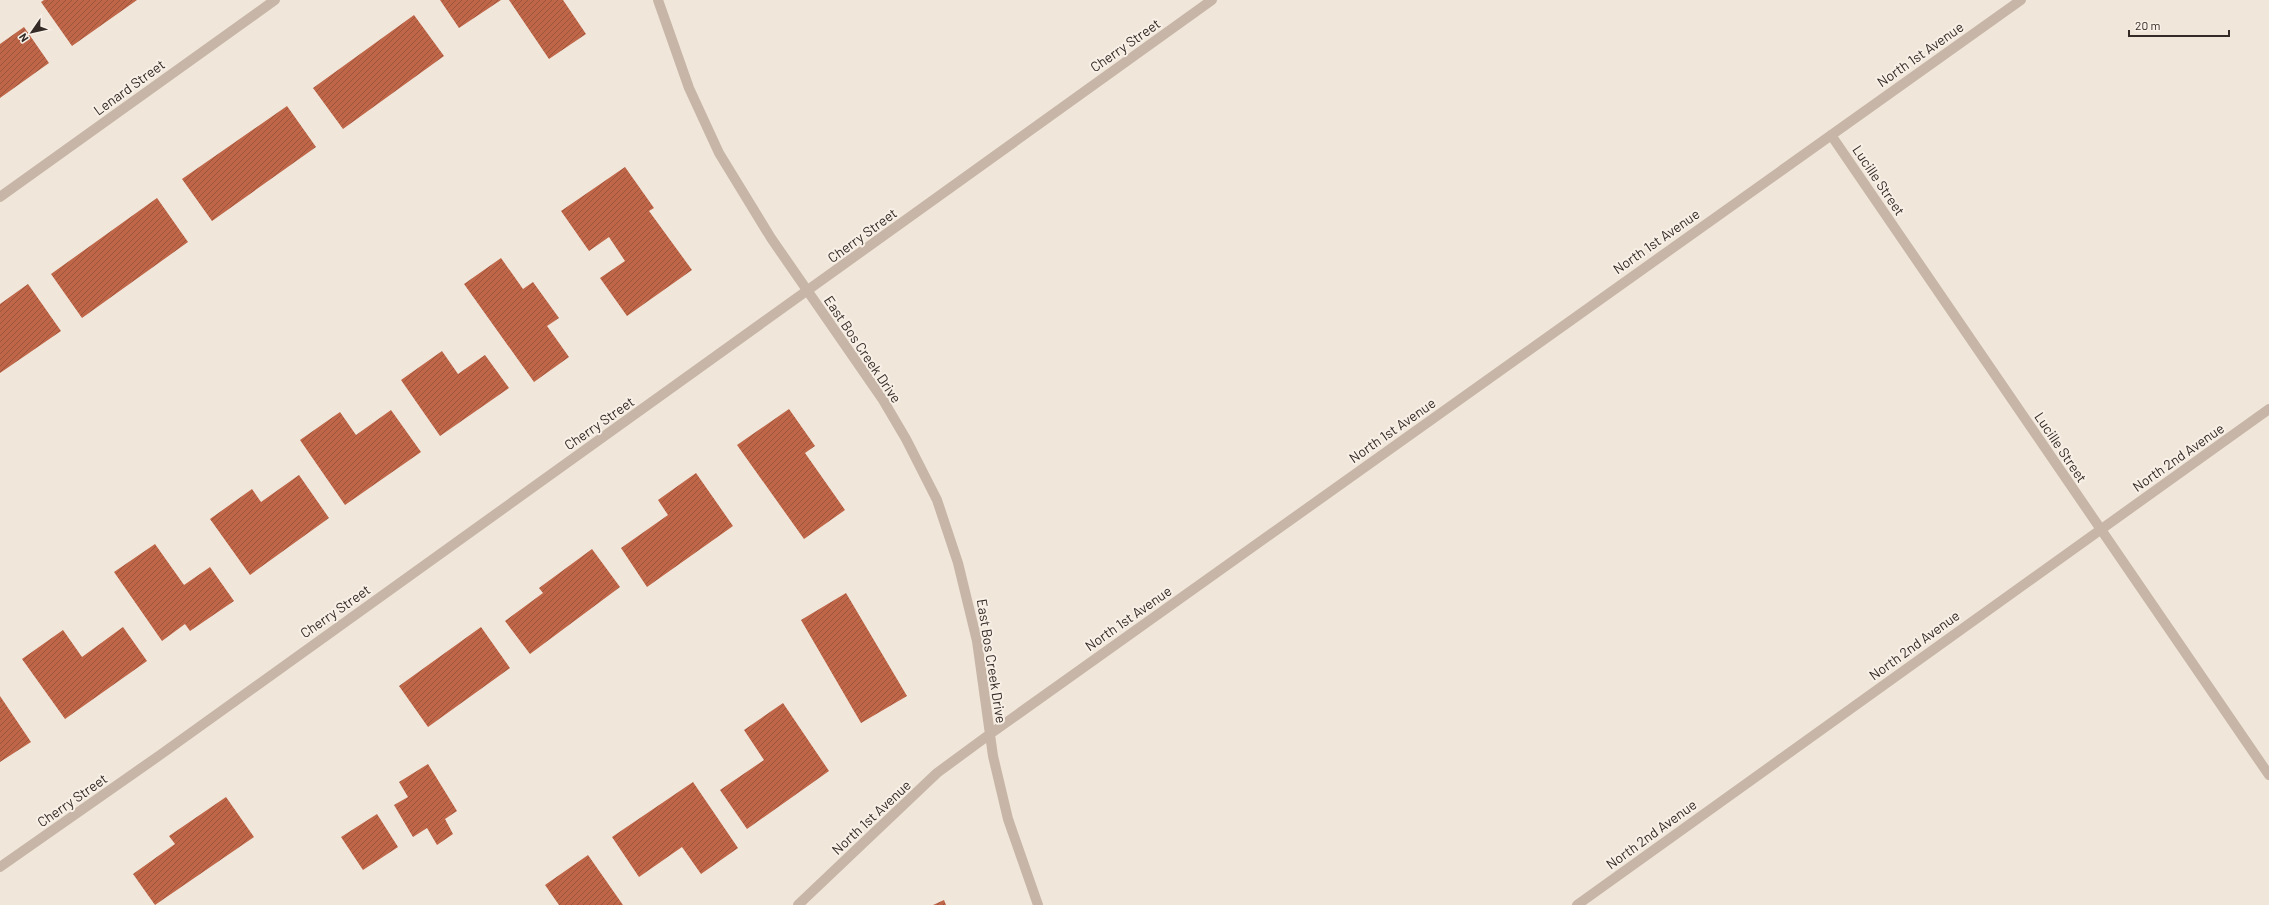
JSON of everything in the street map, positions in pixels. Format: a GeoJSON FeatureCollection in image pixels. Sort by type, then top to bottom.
{"type":"FeatureCollection","features":[{"type":"Feature","properties":{"kind":"street","name":"Lenard Street"},"geometry":{"type":"LineString","coordinates":[[0,197],[275,0]]}},
{"type":"Feature","properties":{"kind":"street","name":"East Bos Creek Drive"},"geometry":{"type":"LineString","coordinates":[[658,0],[689,88],[719,153],[750,206],[883,400],[906,438],[937,500],[948,530],[970,608],[982,668],[990,734],[1008,819],[1038,905]]}},
{"type":"Feature","properties":{"kind":"street","name":"Cherry Street"},"geometry":{"type":"LineString","coordinates":[[0,867],[808,292],[1212,0]]}},
{"type":"Feature","properties":{"kind":"street","name":"North 1st Avenue"},"geometry":{"type":"LineString","coordinates":[[798,905],[937,774],[990,734],[2021,0]]}},
{"type":"Feature","properties":{"kind":"street","name":"Lucille Street"},"geometry":{"type":"LineString","coordinates":[[1831,135],[2269,775]]}},
{"type":"Feature","properties":{"kind":"street","name":"North 2nd Avenue"},"geometry":{"type":"LineString","coordinates":[[1577,905],[2269,409]]}},
{"type":"Feature","properties":{"kind":"building"},"geometry":{"type":"Polygon","coordinates":[[[44,0],[137,0],[72,46],[41,2],[44,0]]]}},
{"type":"Feature","properties":{"kind":"building"},"geometry":{"type":"Polygon","coordinates":[[[440,0],[501,0],[459,28],[440,0]]]}},
{"type":"Feature","properties":{"kind":"building"},"geometry":{"type":"Polygon","coordinates":[[[509,0],[563,0],[586,34],[549,59],[509,0]]]}},
{"type":"Feature","properties":{"kind":"building"},"geometry":{"type":"Polygon","coordinates":[[[414,15],[444,56],[343,129],[313,88],[414,15]]]}},
{"type":"Feature","properties":{"kind":"building"},"geometry":{"type":"Polygon","coordinates":[[[24,27],[49,63],[0,98],[0,44],[24,27]]]}},
{"type":"Feature","properties":{"kind":"building"},"geometry":{"type":"Polygon","coordinates":[[[287,106],[316,147],[212,221],[182,179],[287,106]]]}},
{"type":"Feature","properties":{"kind":"building"},"geometry":{"type":"Polygon","coordinates":[[[625,167],[654,208],[649,211],[692,270],[627,316],[600,278],[625,261],[609,237],[589,251],[561,211],[625,167]]]}},
{"type":"Feature","properties":{"kind":"building"},"geometry":{"type":"Polygon","coordinates":[[[157,198],[188,242],[82,318],[51,274],[157,198]]]}},
{"type":"Feature","properties":{"kind":"building"},"geometry":{"type":"Polygon","coordinates":[[[501,258],[523,289],[533,282],[559,318],[547,326],[569,357],[534,382],[464,284],[501,258]]]}},
{"type":"Feature","properties":{"kind":"building"},"geometry":{"type":"Polygon","coordinates":[[[28,284],[61,331],[0,373],[0,304],[28,284]]]}},
{"type":"Feature","properties":{"kind":"building"},"geometry":{"type":"Polygon","coordinates":[[[442,351],[458,374],[485,355],[509,388],[440,436],[401,380],[442,351]]]}},
{"type":"Feature","properties":{"kind":"building"},"geometry":{"type":"Polygon","coordinates":[[[789,409],[815,446],[805,453],[845,510],[804,539],[737,445],[789,409]]]}},
{"type":"Feature","properties":{"kind":"building"},"geometry":{"type":"Polygon","coordinates":[[[391,410],[421,452],[345,505],[300,440],[340,412],[356,435],[391,410]]]}},
{"type":"Feature","properties":{"kind":"building"},"geometry":{"type":"Polygon","coordinates":[[[696,473],[733,526],[647,587],[621,548],[668,515],[658,500],[696,473]]]}},
{"type":"Feature","properties":{"kind":"building"},"geometry":{"type":"Polygon","coordinates":[[[299,475],[329,518],[250,575],[210,519],[252,489],[261,502],[299,475]]]}},
{"type":"Feature","properties":{"kind":"building"},"geometry":{"type":"Polygon","coordinates":[[[155,544],[184,585],[210,567],[234,601],[190,631],[185,624],[162,641],[114,572],[155,544]]]}},
{"type":"Feature","properties":{"kind":"building"},"geometry":{"type":"Polygon","coordinates":[[[592,549],[620,587],[530,654],[505,621],[543,593],[539,588],[592,549]]]}},
{"type":"Feature","properties":{"kind":"building"},"geometry":{"type":"Polygon","coordinates":[[[846,593],[907,696],[861,723],[801,620],[846,593]]]}},
{"type":"Feature","properties":{"kind":"building"},"geometry":{"type":"Polygon","coordinates":[[[123,627],[147,661],[65,719],[22,659],[63,630],[82,657],[123,627]]]}},
{"type":"Feature","properties":{"kind":"building"},"geometry":{"type":"Polygon","coordinates":[[[481,627],[510,668],[428,727],[399,686],[481,627]]]}},
{"type":"Feature","properties":{"kind":"building"},"geometry":{"type":"Polygon","coordinates":[[[0,696],[31,742],[0,762],[0,696]]]}},
{"type":"Feature","properties":{"kind":"building"},"geometry":{"type":"Polygon","coordinates":[[[783,703],[829,771],[747,829],[720,790],[764,760],[744,730],[783,703]]]}},
{"type":"Feature","properties":{"kind":"building"},"geometry":{"type":"Polygon","coordinates":[[[428,764],[457,811],[445,819],[453,834],[437,845],[427,828],[413,837],[394,805],[408,797],[399,782],[428,764]]]}},
{"type":"Feature","properties":{"kind":"building"},"geometry":{"type":"Polygon","coordinates":[[[693,782],[738,848],[701,874],[682,847],[639,877],[612,837],[693,782]]]}},
{"type":"Feature","properties":{"kind":"building"},"geometry":{"type":"Polygon","coordinates":[[[226,797],[254,837],[155,905],[133,874],[175,844],[169,836],[226,797]]]}},
{"type":"Feature","properties":{"kind":"building"},"geometry":{"type":"Polygon","coordinates":[[[377,814],[398,847],[363,870],[341,837],[377,814]]]}},
{"type":"Feature","properties":{"kind":"building"},"geometry":{"type":"Polygon","coordinates":[[[588,855],[623,905],[559,905],[545,885],[588,855]]]}},
{"type":"Feature","properties":{"kind":"building"},"geometry":{"type":"Polygon","coordinates":[[[944,900],[946,905],[933,905],[944,900]]]}}]}
